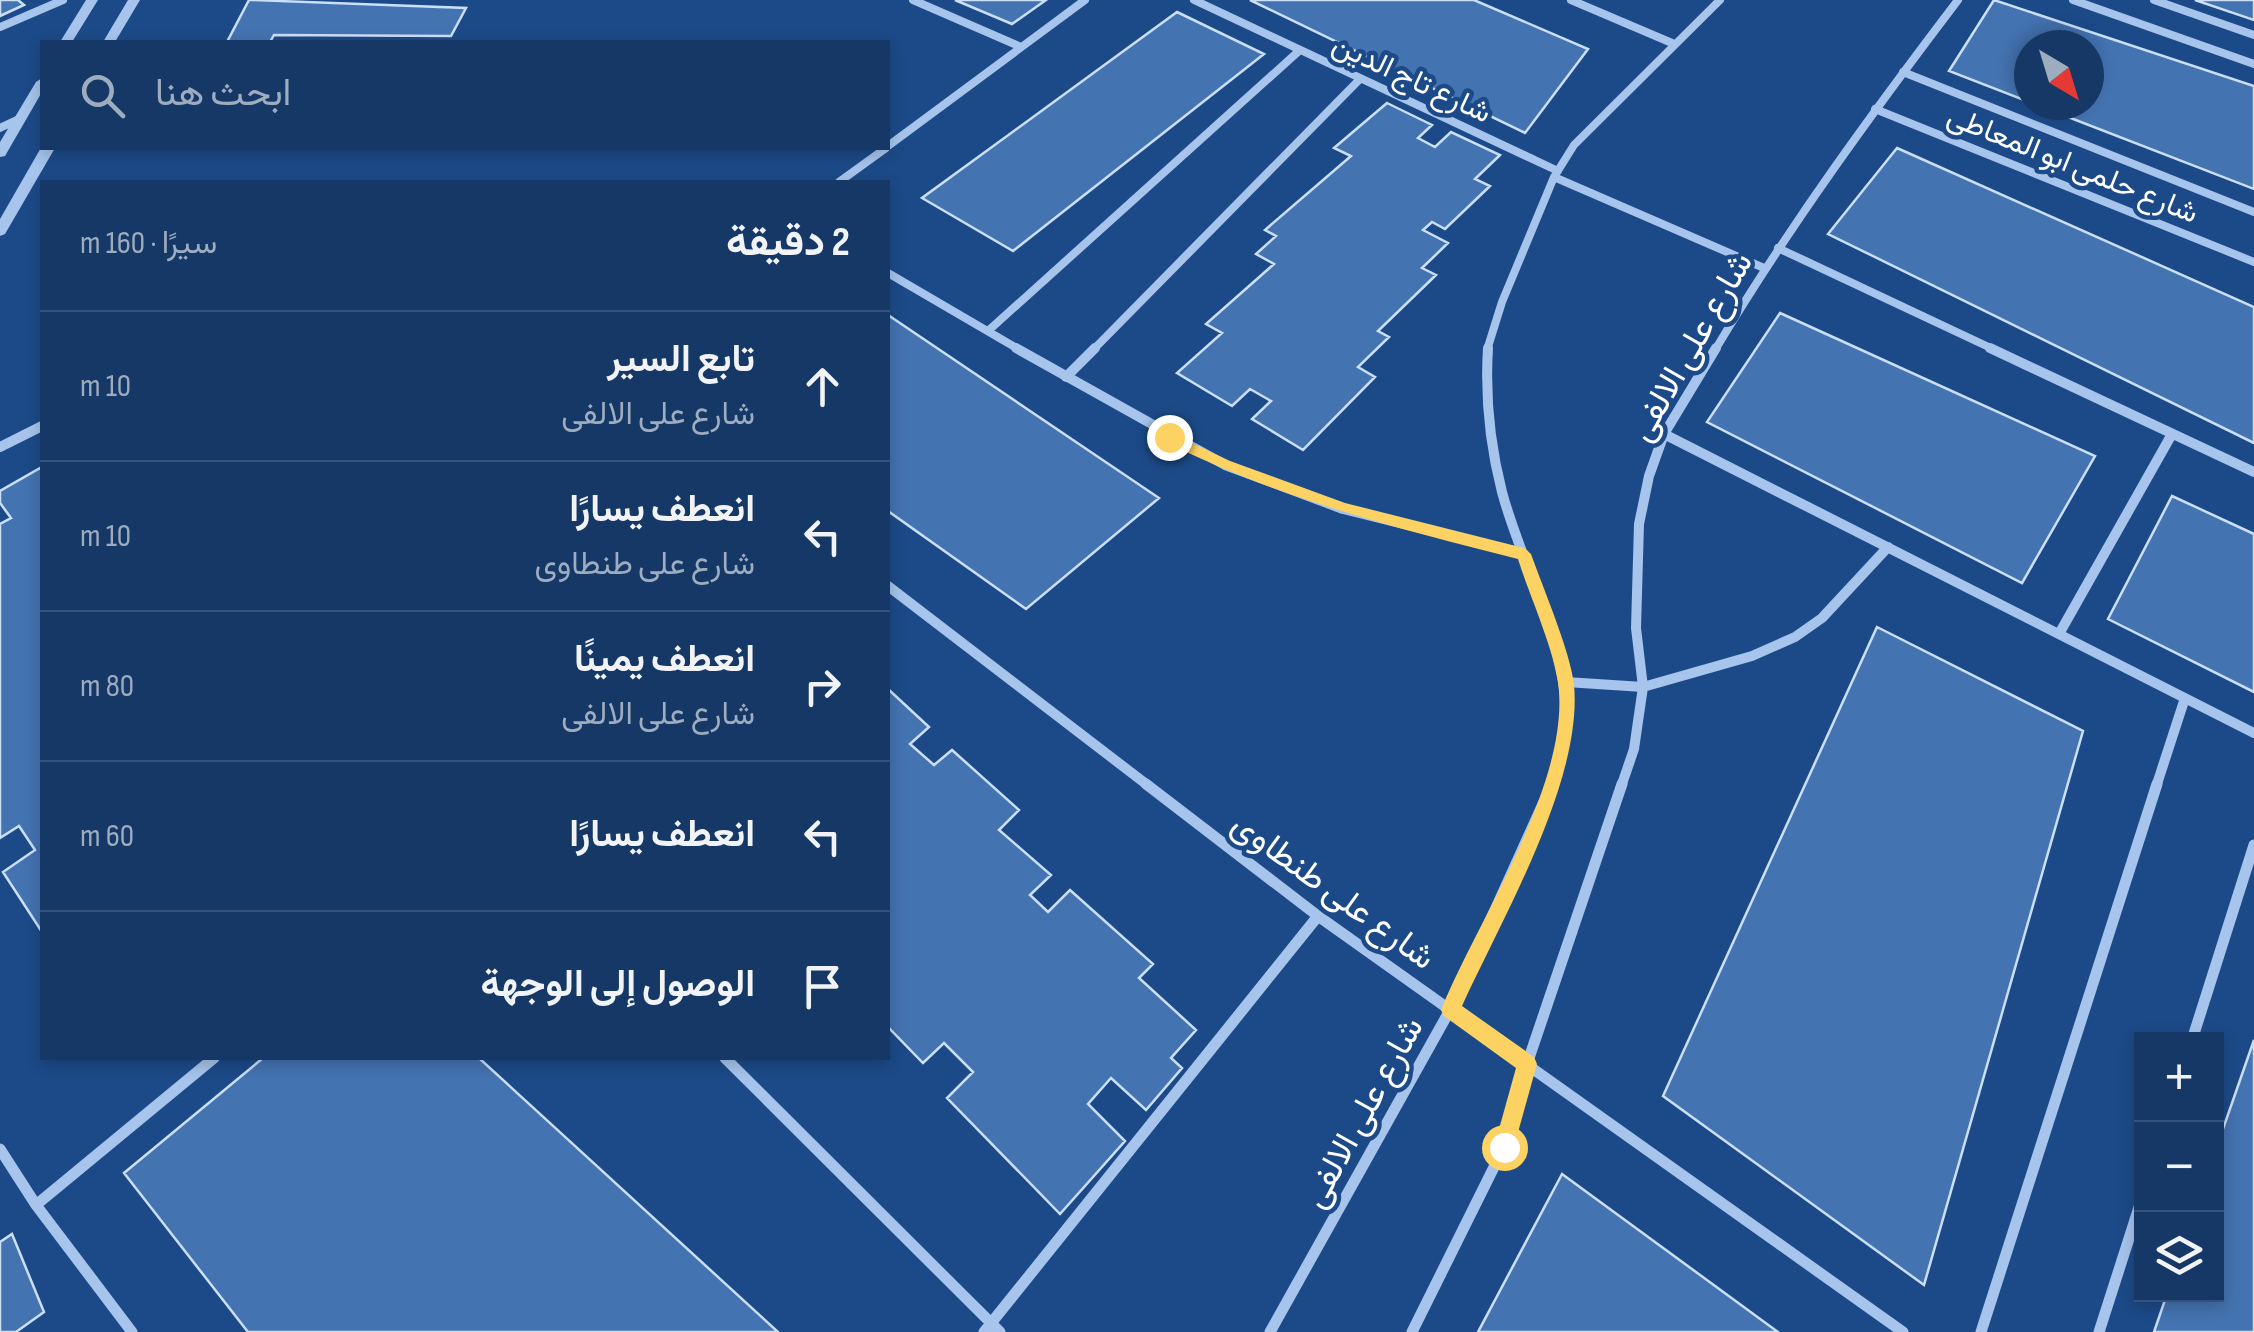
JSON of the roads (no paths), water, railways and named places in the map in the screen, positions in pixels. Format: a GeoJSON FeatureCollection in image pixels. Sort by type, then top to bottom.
{"type":"FeatureCollection","features":[{"type":"Feature","properties":{"kind":"street"},"geometry":{"type":"LineString","coordinates":[[0,27],[49,2],[63,0]]}},
{"type":"Feature","properties":{"kind":"street"},"geometry":{"type":"LineString","coordinates":[[67,40],[92,0]]}},
{"type":"Feature","properties":{"kind":"street"},"geometry":{"type":"LineString","coordinates":[[110,40],[134,0]]}},
{"type":"Feature","properties":{"kind":"street"},"geometry":{"type":"LineString","coordinates":[[913,0],[1021,47]]}},
{"type":"Feature","properties":{"kind":"street"},"geometry":{"type":"LineString","coordinates":[[890,145],[1085,0]]}},
{"type":"Feature","properties":{"kind":"street","name":"شارع تاج الدين"},"geometry":{"type":"LineString","coordinates":[[1194,0],[1556,174],[1764,268]]}},
{"type":"Feature","properties":{"kind":"street"},"geometry":{"type":"LineString","coordinates":[[1570,0],[1672,43]]}},
{"type":"Feature","properties":{"kind":"street","name":"شارع على الالفى"},"geometry":{"type":"LineString","coordinates":[[1412,1332],[1504,1147],[1527,1064],[1634,749],[1643,687],[1635,574],[1642,508],[1664,434],[1764,268],[1875,109],[1958,0]]}},
{"type":"Feature","properties":{"kind":"street"},"geometry":{"type":"LineString","coordinates":[[2073,0],[2254,64]]}},
{"type":"Feature","properties":{"kind":"street"},"geometry":{"type":"LineString","coordinates":[[2154,0],[2254,35]]}},
{"type":"Feature","properties":{"kind":"street","name":"شارع على الالفى"},"geometry":{"type":"LineString","coordinates":[[1270,1332],[1450,1010],[1557,774],[1566,728],[1566,682],[1502,491],[1485,392],[1488,342],[1556,174],[1574,145],[1716,1]]}},
{"type":"Feature","properties":{"kind":"street"},"geometry":{"type":"LineString","coordinates":[[988,331],[1300,50]]}},
{"type":"Feature","properties":{"kind":"street","name":"شارع حلمى ابو المعاطى"},"geometry":{"type":"LineString","coordinates":[[1903,72],[2254,212]]}},
{"type":"Feature","properties":{"kind":"street"},"geometry":{"type":"LineString","coordinates":[[1066,377],[1360,79]]}},
{"type":"Feature","properties":{"kind":"street"},"geometry":{"type":"LineString","coordinates":[[0,152],[40,85]]}},
{"type":"Feature","properties":{"kind":"street","name":"شارع حلمى ابو المعاطى"},"geometry":{"type":"LineString","coordinates":[[1875,109],[2254,262]]}},
{"type":"Feature","properties":{"kind":"street"},"geometry":{"type":"LineString","coordinates":[[0,128],[21,118]]}},
{"type":"Feature","properties":{"kind":"street"},"geometry":{"type":"LineString","coordinates":[[0,231],[47,150]]}},
{"type":"Feature","properties":{"kind":"street"},"geometry":{"type":"LineString","coordinates":[[842,180],[883,150]]}},
{"type":"Feature","properties":{"kind":"street"},"geometry":{"type":"LineString","coordinates":[[1778,248],[2254,472]]}},
{"type":"Feature","properties":{"kind":"street"},"geometry":{"type":"LineString","coordinates":[[890,274],[1169,437],[1282,488],[1408,527],[1524,554]]}},
{"type":"Feature","properties":{"kind":"street"},"geometry":{"type":"LineString","coordinates":[[0,447],[40,427]]}},
{"type":"Feature","properties":{"kind":"street"},"geometry":{"type":"LineString","coordinates":[[1664,434],[2254,732]]}},
{"type":"Feature","properties":{"kind":"street"},"geometry":{"type":"LineString","coordinates":[[2059,634],[2172,434]]}},
{"type":"Feature","properties":{"kind":"street"},"geometry":{"type":"LineString","coordinates":[[1566,682],[1643,687],[1752,656],[1794,637],[1822,618],[1888,547]]}},
{"type":"Feature","properties":{"kind":"street","name":"شارع على طنطاوى"},"geometry":{"type":"LineString","coordinates":[[890,588],[1318,916],[1903,1332]]}},
{"type":"Feature","properties":{"kind":"street"},"geometry":{"type":"LineString","coordinates":[[1981,1332],[2185,698]]}},
{"type":"Feature","properties":{"kind":"street"},"geometry":{"type":"LineString","coordinates":[[2195,1032],[2254,845]]}},
{"type":"Feature","properties":{"kind":"street"},"geometry":{"type":"LineString","coordinates":[[727,1060],[992,1329],[1318,916]]}},
{"type":"Feature","properties":{"kind":"street"},"geometry":{"type":"LineString","coordinates":[[36,1205],[212,1060]]}},
{"type":"Feature","properties":{"kind":"street"},"geometry":{"type":"LineString","coordinates":[[0,1149],[36,1205],[132,1332]]}},
{"type":"Feature","properties":{"kind":"street"},"geometry":{"type":"LineString","coordinates":[[2099,1332],[2138,1212]]}}]}
